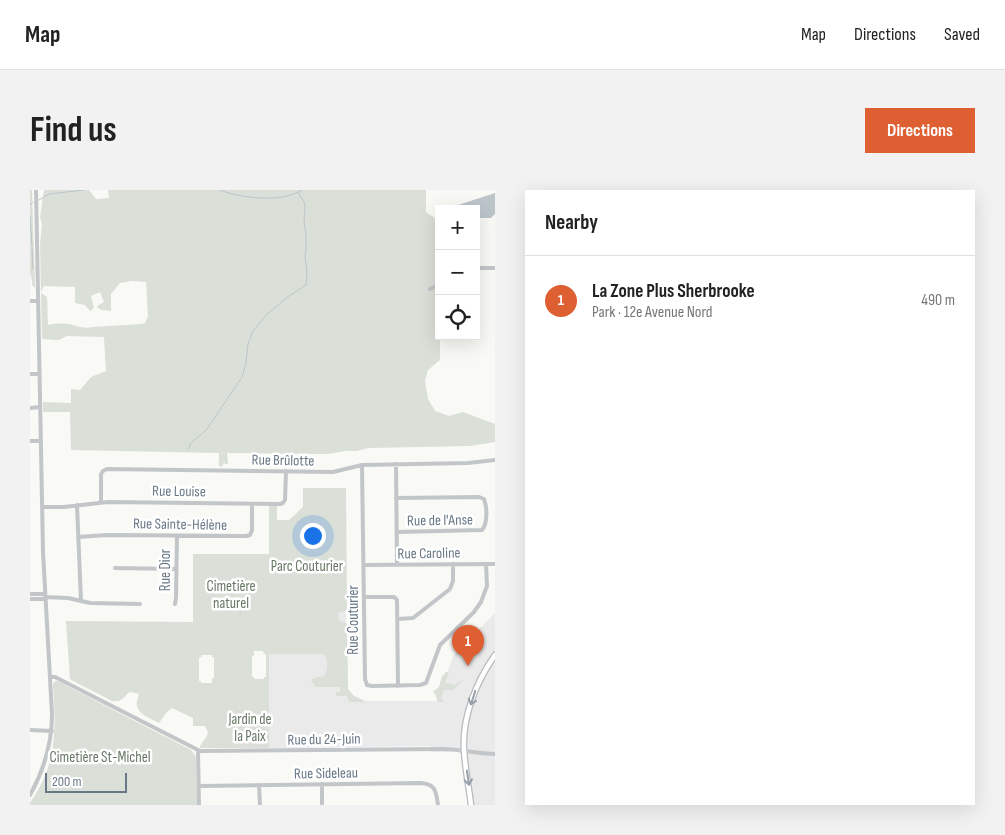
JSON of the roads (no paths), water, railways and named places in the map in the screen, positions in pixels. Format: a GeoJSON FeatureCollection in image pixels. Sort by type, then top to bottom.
{"type":"FeatureCollection","features":[{"type":"Feature","properties":{"kind":"main road"},"geometry":{"type":"LineString","coordinates":[[471,805],[464,751],[466,723],[480,679],[495,655]]}},
{"type":"Feature","properties":{"kind":"street"},"geometry":{"type":"LineString","coordinates":[[30,795],[45,762],[52,731],[42,507],[36,190]]}},
{"type":"Feature","properties":{"kind":"street"},"geometry":{"type":"LineString","coordinates":[[480,268],[495,268]]}},
{"type":"Feature","properties":{"kind":"street"},"geometry":{"type":"LineString","coordinates":[[430,290],[435,287]]}},
{"type":"Feature","properties":{"kind":"street"},"geometry":{"type":"LineString","coordinates":[[30,301],[38,301]]}},
{"type":"Feature","properties":{"kind":"street"},"geometry":{"type":"LineString","coordinates":[[30,374],[39,374]]}},
{"type":"Feature","properties":{"kind":"street"},"geometry":{"type":"LineString","coordinates":[[30,408],[40,407]]}},
{"type":"Feature","properties":{"kind":"street"},"geometry":{"type":"LineString","coordinates":[[30,441],[41,441]]}},
{"type":"Feature","properties":{"kind":"street","name":"Rue Brûlotte"},"geometry":{"type":"LineString","coordinates":[[101,502],[101,474],[103,470],[107,469],[333,472],[362,465],[468,463],[495,460]]}},
{"type":"Feature","properties":{"kind":"street"},"geometry":{"type":"LineString","coordinates":[[396,464],[397,565]]}},
{"type":"Feature","properties":{"kind":"street","name":"Rue Couturier"},"geometry":{"type":"LineString","coordinates":[[362,465],[364,679],[367,685],[398,686]]}},
{"type":"Feature","properties":{"kind":"street","name":"Rue Louise"},"geometry":{"type":"LineString","coordinates":[[42,507],[101,502],[278,504],[284,502],[286,497],[286,471]]}},
{"type":"Feature","properties":{"kind":"street","name":"Rue de l'Anse"},"geometry":{"type":"LineString","coordinates":[[396,498],[479,497],[484,499],[486,504],[486,525],[482,530],[397,532]]}},
{"type":"Feature","properties":{"kind":"street","name":"Rue Sainte-Hélène"},"geometry":{"type":"LineString","coordinates":[[78,538],[106,535],[248,536],[252,533],[252,504]]}},
{"type":"Feature","properties":{"kind":"street"},"geometry":{"type":"LineString","coordinates":[[77,505],[81,601]]}},
{"type":"Feature","properties":{"kind":"street","name":"Rue Dior"},"geometry":{"type":"LineString","coordinates":[[175,604],[176,536]]}},
{"type":"Feature","properties":{"kind":"street"},"geometry":{"type":"LineString","coordinates":[[398,619],[413,618],[450,589],[453,582],[453,564]]}},
{"type":"Feature","properties":{"kind":"street"},"geometry":{"type":"LineString","coordinates":[[364,597],[394,597],[397,602],[398,619],[398,686],[420,685],[426,683],[440,645],[474,612],[481,602],[487,586],[486,564]]}},
{"type":"Feature","properties":{"kind":"street","name":"Rue Caroline"},"geometry":{"type":"LineString","coordinates":[[364,565],[495,564]]}},
{"type":"Feature","properties":{"kind":"street"},"geometry":{"type":"LineString","coordinates":[[115,568],[176,569]]}},
{"type":"Feature","properties":{"kind":"street"},"geometry":{"type":"LineString","coordinates":[[30,594],[68,598],[90,603],[140,604]]}},
{"type":"Feature","properties":{"kind":"street"},"geometry":{"type":"LineString","coordinates":[[30,599],[45,596]]}},
{"type":"Feature","properties":{"kind":"street","name":"Rue du 24-Juin"},"geometry":{"type":"LineString","coordinates":[[50,677],[55,677],[198,750],[443,749],[495,754]]}},
{"type":"Feature","properties":{"kind":"street"},"geometry":{"type":"LineString","coordinates":[[30,730],[52,731]]}},
{"type":"Feature","properties":{"kind":"street"},"geometry":{"type":"LineString","coordinates":[[198,750],[199,805]]}},
{"type":"Feature","properties":{"kind":"street"},"geometry":{"type":"LineString","coordinates":[[322,784],[322,805]]}},
{"type":"Feature","properties":{"kind":"street","name":"Rue Sideleau"},"geometry":{"type":"LineString","coordinates":[[198,786],[427,784],[434,789],[438,805]]}},
{"type":"Feature","properties":{"kind":"street"},"geometry":{"type":"LineString","coordinates":[[259,785],[260,805]]}},
{"type":"Feature","properties":{"kind":"waterway"},"geometry":{"type":"LineString","coordinates":[[39,200],[49,194],[84,190]]}},
{"type":"Feature","properties":{"kind":"waterway"},"geometry":{"type":"LineString","coordinates":[[220,190],[243,196],[269,198],[286,197],[302,190]]}},
{"type":"Feature","properties":{"kind":"waterway"},"geometry":{"type":"LineString","coordinates":[[189,449],[190,444],[207,429],[242,377],[248,344],[253,331],[266,315],[306,285],[305,207],[298,192]]}},
{"type":"Feature","properties":{"kind":"waterway"},"geometry":{"type":"LineString","coordinates":[[30,205],[33,202]]}},
{"type":"Feature","properties":{"kind":"waterway"},"geometry":{"type":"LineString","coordinates":[[30,216],[32,246]]}},
{"type":"Feature","properties":{"kind":"waterway"},"geometry":{"type":"LineString","coordinates":[[32,249],[33,269]]}},
{"type":"Feature","properties":{"kind":"place","name":"La Zone Plus Sherbrooke"},"geometry":{"type":"Point","coordinates":[468,666]}},
{"type":"Feature","properties":{"kind":"park label","name":"Parc Couturier"},"geometry":{"type":"Point","coordinates":[307,566]}},
{"type":"Feature","properties":{"kind":"park label","name":"Cimetière naturel"},"geometry":{"type":"Point","coordinates":[231,594]}},
{"type":"Feature","properties":{"kind":"park label","name":"Jardin de la Paix"},"geometry":{"type":"Point","coordinates":[250,728]}},
{"type":"Feature","properties":{"kind":"park label","name":"Cimetière St-Michel"},"geometry":{"type":"Point","coordinates":[100,757]}}]}
